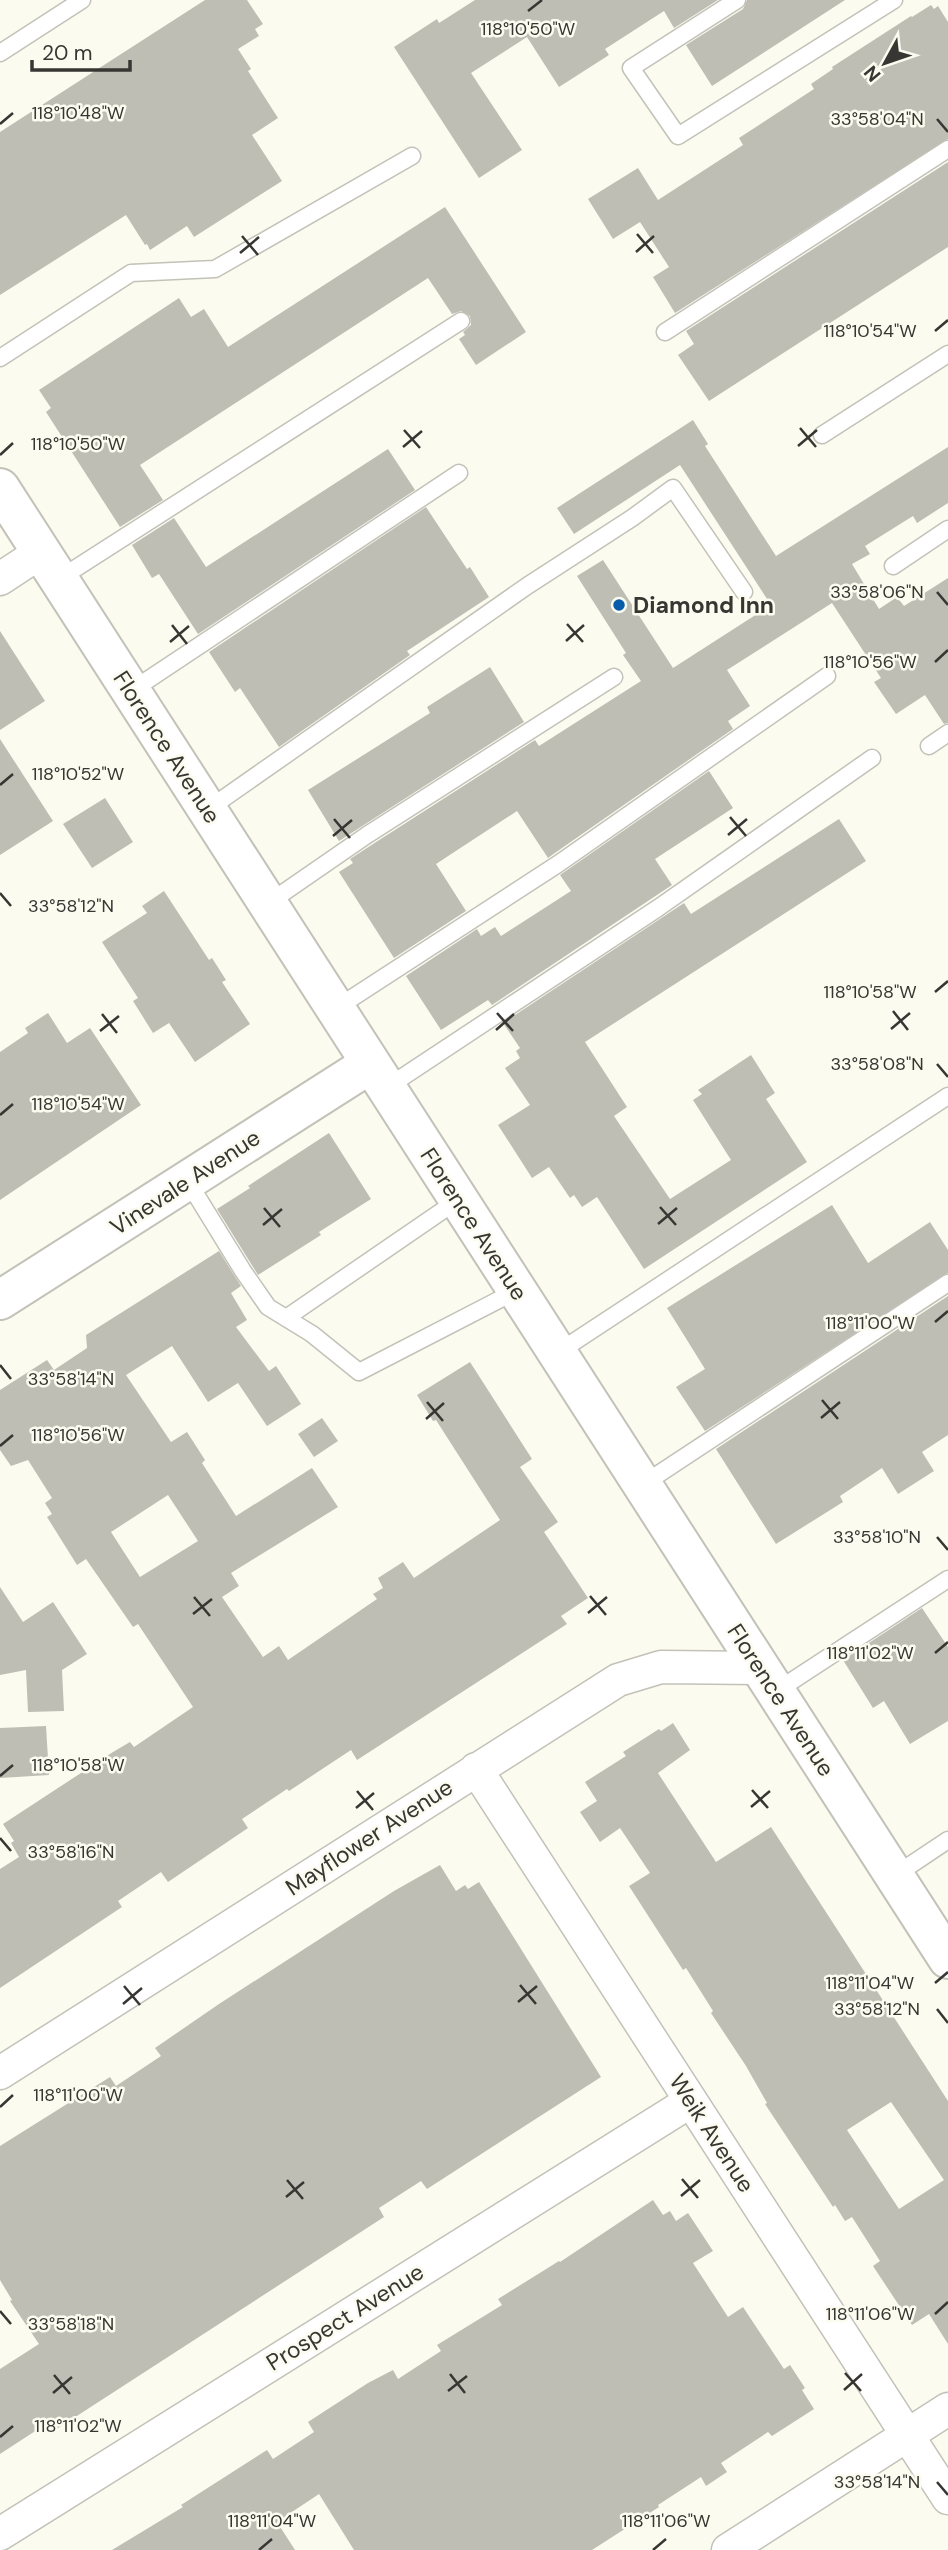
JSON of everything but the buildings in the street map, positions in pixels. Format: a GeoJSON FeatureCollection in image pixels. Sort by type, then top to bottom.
{"type":"FeatureCollection","features":[{"type":"Feature","properties":{"kind":"main road","name":"Florence Avenue"},"geometry":{"type":"LineString","coordinates":[[0,488],[948,1959]]}},
{"type":"Feature","properties":{"kind":"main road","name":"Vinevale Avenue"},"geometry":{"type":"LineString","coordinates":[[0,1300],[187,1181],[378,1076]]}},
{"type":"Feature","properties":{"kind":"street"},"geometry":{"type":"LineString","coordinates":[[0,579],[50,566]]}},
{"type":"Feature","properties":{"kind":"street","name":"Mayflower Avenue"},"geometry":{"type":"LineString","coordinates":[[0,2073],[618,1680],[661,1667],[768,1680]]}},
{"type":"Feature","properties":{"kind":"street","name":"Weik Avenue"},"geometry":{"type":"LineString","coordinates":[[476,1769],[948,2498]]}},
{"type":"Feature","properties":{"kind":"street","name":"Prospect Avenue"},"geometry":{"type":"LineString","coordinates":[[0,2534],[691,2101]]}},
{"type":"Feature","properties":{"kind":"street"},"geometry":{"type":"LineString","coordinates":[[727,2550],[948,2409]]}},
{"type":"Feature","properties":{"kind":"lane"},"geometry":{"type":"LineString","coordinates":[[0,53],[82,0]]}},
{"type":"Feature","properties":{"kind":"lane"},"geometry":{"type":"LineString","coordinates":[[737,0],[631,68],[678,136],[894,0]]}},
{"type":"Feature","properties":{"kind":"lane"},"geometry":{"type":"LineString","coordinates":[[665,332],[948,149]]}},
{"type":"Feature","properties":{"kind":"lane"},"geometry":{"type":"LineString","coordinates":[[0,358],[131,273],[215,269],[412,156]]}},
{"type":"Feature","properties":{"kind":"lane"},"geometry":{"type":"LineString","coordinates":[[50,566],[461,321]]}},
{"type":"Feature","properties":{"kind":"lane"},"geometry":{"type":"LineString","coordinates":[[822,435],[948,354]]}},
{"type":"Feature","properties":{"kind":"lane"},"geometry":{"type":"LineString","coordinates":[[131,691],[459,473]]}},
{"type":"Feature","properties":{"kind":"lane"},"geometry":{"type":"LineString","coordinates":[[207,810],[506,601],[632,519],[673,488],[744,592]]}},
{"type":"Feature","properties":{"kind":"lane"},"geometry":{"type":"LineString","coordinates":[[893,566],[948,529]]}},
{"type":"Feature","properties":{"kind":"lane"},"geometry":{"type":"LineString","coordinates":[[335,1009],[558,864],[827,676]]}},
{"type":"Feature","properties":{"kind":"lane"},"geometry":{"type":"LineString","coordinates":[[267,904],[367,835],[614,677]]}},
{"type":"Feature","properties":{"kind":"lane"},"geometry":{"type":"LineString","coordinates":[[929,746],[948,733]]}},
{"type":"Feature","properties":{"kind":"lane"},"geometry":{"type":"LineString","coordinates":[[378,1076],[658,908],[872,758]]}},
{"type":"Feature","properties":{"kind":"lane"},"geometry":{"type":"LineString","coordinates":[[557,1353],[948,1096]]}},
{"type":"Feature","properties":{"kind":"lane"},"geometry":{"type":"LineString","coordinates":[[187,1181],[268,1307],[312,1334],[359,1372],[516,1291]]}},
{"type":"Feature","properties":{"kind":"lane"},"geometry":{"type":"LineString","coordinates":[[286,1318],[458,1200]]}},
{"type":"Feature","properties":{"kind":"lane"},"geometry":{"type":"LineString","coordinates":[[642,1485],[948,1283]]}},
{"type":"Feature","properties":{"kind":"lane"},"geometry":{"type":"LineString","coordinates":[[768,1680],[948,1579]]}},
{"type":"Feature","properties":{"kind":"lane"},"geometry":{"type":"LineString","coordinates":[[894,1876],[948,1840]]}},
{"type":"Feature","properties":{"kind":"place","name":"Diamond Inn"},"geometry":{"type":"Point","coordinates":[619,605]}}]}
